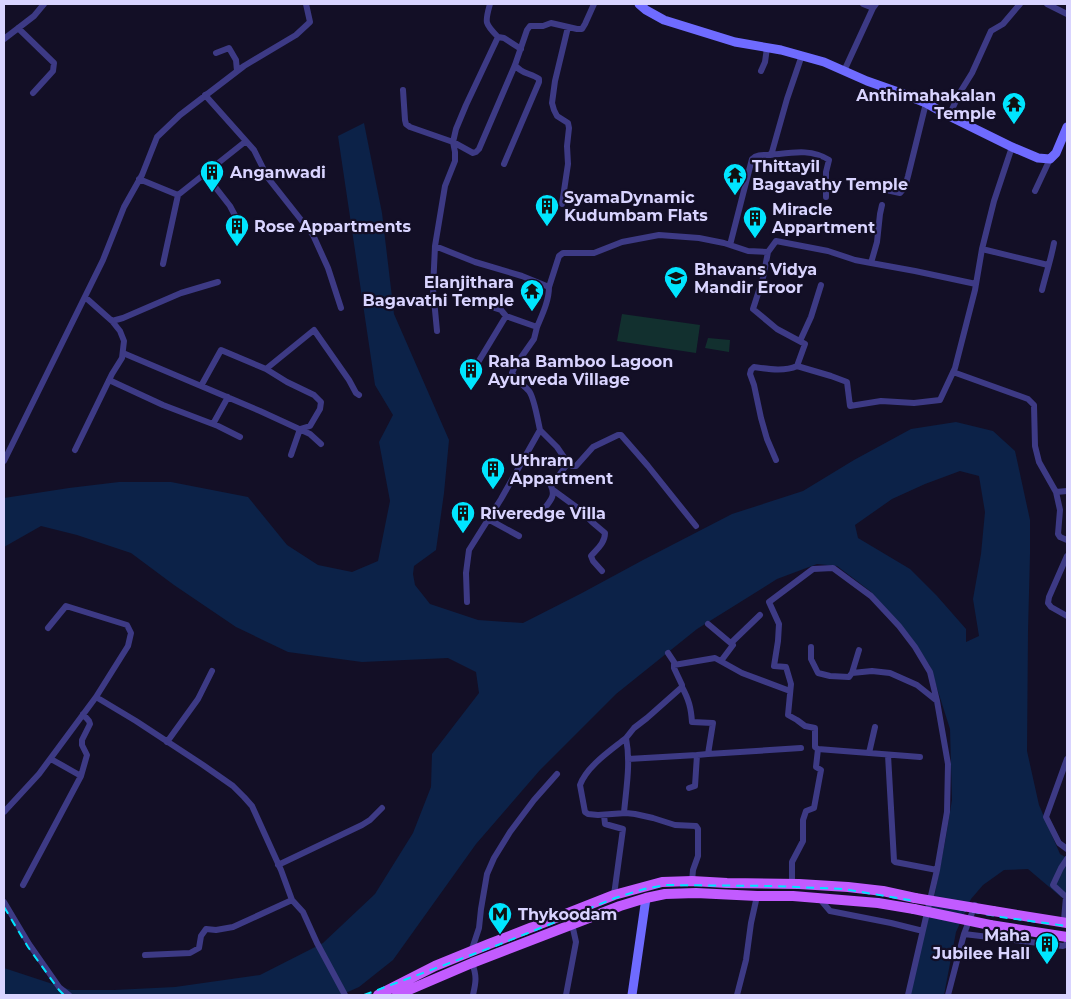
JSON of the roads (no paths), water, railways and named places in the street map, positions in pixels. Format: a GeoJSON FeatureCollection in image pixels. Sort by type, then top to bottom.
{"type":"FeatureCollection","features":[{"type":"Feature","properties":{"kind":"main road"},"geometry":{"type":"LineString","coordinates":[[378,995],[436,966],[614,895],[662,882],[692,880],[848,887],[1066,921]]}},
{"type":"Feature","properties":{"kind":"main road"},"geometry":{"type":"LineString","coordinates":[[737,894],[738,883]]}},
{"type":"Feature","properties":{"kind":"main road"},"geometry":{"type":"LineString","coordinates":[[397,995],[472,963],[620,906],[646,898],[679,893],[793,896],[878,903],[990,925],[1067,937]]}},
{"type":"Feature","properties":{"kind":"street"},"geometry":{"type":"LineString","coordinates":[[4,38],[34,16],[44,4]]}},
{"type":"Feature","properties":{"kind":"street"},"geometry":{"type":"LineString","coordinates":[[4,461],[103,260],[124,207],[139,179],[157,137],[180,115],[237,71],[296,35],[310,22],[306,4]]}},
{"type":"Feature","properties":{"kind":"street"},"geometry":{"type":"LineString","coordinates":[[490,4],[486,18],[487,27],[498,37],[504,38],[521,49]]}},
{"type":"Feature","properties":{"kind":"street"},"geometry":{"type":"LineString","coordinates":[[403,90],[406,124],[453,142],[473,153],[476,152],[516,65],[530,26],[543,26],[551,23],[582,29],[594,4]]}},
{"type":"Feature","properties":{"kind":"street"},"geometry":{"type":"LineString","coordinates":[[639,4],[664,20],[735,42],[802,55],[824,62],[867,81],[926,103],[1012,147],[1038,158],[1050,159]]}},
{"type":"Feature","properties":{"kind":"street"},"geometry":{"type":"LineString","coordinates":[[844,71],[874,6],[863,4]]}},
{"type":"Feature","properties":{"kind":"street"},"geometry":{"type":"LineString","coordinates":[[949,116],[992,31],[1003,24],[1020,4]]}},
{"type":"Feature","properties":{"kind":"street"},"geometry":{"type":"LineString","coordinates":[[1047,4],[1067,14]]}},
{"type":"Feature","properties":{"kind":"street"},"geometry":{"type":"LineString","coordinates":[[562,204],[568,164],[569,128],[568,123],[558,116],[552,103],[555,80],[568,27]]}},
{"type":"Feature","properties":{"kind":"street"},"geometry":{"type":"LineString","coordinates":[[18,28],[54,63],[53,72],[33,93]]}},
{"type":"Feature","properties":{"kind":"street"},"geometry":{"type":"LineString","coordinates":[[437,331],[433,289],[435,246],[445,186],[455,161],[453,142],[466,105],[498,37]]}},
{"type":"Feature","properties":{"kind":"street"},"geometry":{"type":"LineString","coordinates":[[216,53],[229,48],[236,60],[237,71]]}},
{"type":"Feature","properties":{"kind":"street"},"geometry":{"type":"LineString","coordinates":[[761,71],[765,62],[767,48]]}},
{"type":"Feature","properties":{"kind":"street"},"geometry":{"type":"LineString","coordinates":[[770,155],[802,55]]}},
{"type":"Feature","properties":{"kind":"street"},"geometry":{"type":"LineString","coordinates":[[504,164],[539,82],[536,76],[521,72],[516,65]]}},
{"type":"Feature","properties":{"kind":"street"},"geometry":{"type":"LineString","coordinates":[[205,95],[254,150],[268,178],[313,235],[328,268],[341,308]]}},
{"type":"Feature","properties":{"kind":"street"},"geometry":{"type":"LineString","coordinates":[[868,186],[900,193],[905,187],[926,103]]}},
{"type":"Feature","properties":{"kind":"street"},"geometry":{"type":"LineString","coordinates":[[1035,191],[1050,159],[1056,153],[1067,127]]}},
{"type":"Feature","properties":{"kind":"street"},"geometry":{"type":"LineString","coordinates":[[163,264],[178,195],[246,141]]}},
{"type":"Feature","properties":{"kind":"street"},"geometry":{"type":"LineString","coordinates":[[776,460],[767,438],[750,374],[754,367],[784,370],[797,366],[847,382],[850,406],[881,401],[914,403],[940,400],[953,372],[976,284],[982,249],[994,201],[1012,147]]}},
{"type":"Feature","properties":{"kind":"street"},"geometry":{"type":"LineString","coordinates":[[730,245],[754,156],[802,152],[822,156],[829,160],[826,172],[826,197]]}},
{"type":"Feature","properties":{"kind":"street"},"geometry":{"type":"LineString","coordinates":[[205,174],[230,206],[241,227]]}},
{"type":"Feature","properties":{"kind":"street"},"geometry":{"type":"LineString","coordinates":[[139,179],[178,195]]}},
{"type":"Feature","properties":{"kind":"street"},"geometry":{"type":"LineString","coordinates":[[871,263],[877,242],[882,205]]}},
{"type":"Feature","properties":{"kind":"street"},"geometry":{"type":"LineString","coordinates":[[696,526],[621,435],[593,447],[576,466],[568,463],[557,447],[540,430],[530,392],[516,380],[512,373],[514,366],[534,339],[546,305],[549,287],[559,256],[563,253],[594,253],[622,242],[659,235],[699,238],[748,251],[768,252]]}},
{"type":"Feature","properties":{"kind":"street"},"geometry":{"type":"LineString","coordinates":[[797,366],[805,344],[777,329],[753,309],[763,278],[768,252],[776,241],[828,251],[855,260],[976,284]]}},
{"type":"Feature","properties":{"kind":"street"},"geometry":{"type":"LineString","coordinates":[[1042,290],[1054,243]]}},
{"type":"Feature","properties":{"kind":"street"},"geometry":{"type":"LineString","coordinates":[[435,246],[475,262],[522,276],[549,287]]}},
{"type":"Feature","properties":{"kind":"street"},"geometry":{"type":"LineString","coordinates":[[982,249],[1048,265]]}},
{"type":"Feature","properties":{"kind":"street"},"geometry":{"type":"LineString","coordinates":[[112,320],[123,318],[180,293],[218,282]]}},
{"type":"Feature","properties":{"kind":"street"},"geometry":{"type":"LineString","coordinates":[[800,341],[811,317],[821,285]]}},
{"type":"Feature","properties":{"kind":"street"},"geometry":{"type":"LineString","coordinates":[[75,450],[109,380],[122,358],[124,341],[112,320],[85,297]]}},
{"type":"Feature","properties":{"kind":"street"},"geometry":{"type":"LineString","coordinates":[[472,301],[501,310],[506,316],[537,328]]}},
{"type":"Feature","properties":{"kind":"street"},"geometry":{"type":"LineString","coordinates":[[474,369],[506,316]]}},
{"type":"Feature","properties":{"kind":"street"},"geometry":{"type":"LineString","coordinates":[[266,369],[314,330],[356,393],[360,395]]}},
{"type":"Feature","properties":{"kind":"street"},"geometry":{"type":"LineString","coordinates":[[201,386],[221,350],[266,369],[314,395],[321,402],[320,409],[310,426],[300,429]]}},
{"type":"Feature","properties":{"kind":"street"},"geometry":{"type":"LineString","coordinates":[[122,353],[300,429],[310,434],[321,444]]}},
{"type":"Feature","properties":{"kind":"street"},"geometry":{"type":"LineString","coordinates":[[953,372],[1028,399],[1034,405],[1035,446],[1039,462],[1056,492],[1060,510],[1058,534],[1067,540]]}},
{"type":"Feature","properties":{"kind":"street"},"geometry":{"type":"LineString","coordinates":[[109,380],[163,405],[214,424],[240,438]]}},
{"type":"Feature","properties":{"kind":"street"},"geometry":{"type":"LineString","coordinates":[[214,424],[228,398]]}},
{"type":"Feature","properties":{"kind":"street"},"geometry":{"type":"LineString","coordinates":[[291,455],[300,429]]}},
{"type":"Feature","properties":{"kind":"street"},"geometry":{"type":"LineString","coordinates":[[467,602],[466,573],[469,550],[540,430]]}},
{"type":"Feature","properties":{"kind":"street"},"geometry":{"type":"LineString","coordinates":[[544,509],[553,496],[551,486],[568,463]]}},
{"type":"Feature","properties":{"kind":"street"},"geometry":{"type":"LineString","coordinates":[[553,490],[579,509],[605,533],[605,538],[591,556],[602,571]]}},
{"type":"Feature","properties":{"kind":"street"},"geometry":{"type":"LineString","coordinates":[[1056,492],[1067,491]]}},
{"type":"Feature","properties":{"kind":"street"},"geometry":{"type":"LineString","coordinates":[[488,519],[519,536]]}},
{"type":"Feature","properties":{"kind":"street"},"geometry":{"type":"LineString","coordinates":[[1067,556],[1048,603],[1051,607],[1067,616]]}},
{"type":"Feature","properties":{"kind":"street"},"geometry":{"type":"LineString","coordinates":[[792,884],[792,862],[803,841],[806,810],[814,808],[821,770],[816,767],[818,749],[816,747],[815,728],[805,726],[788,715],[791,684],[786,667],[774,666],[779,624],[769,602],[813,569],[833,568],[871,596],[899,626],[915,647],[930,672],[937,701],[948,764],[947,812],[937,870],[908,995]]}},
{"type":"Feature","properties":{"kind":"street"},"geometry":{"type":"LineString","coordinates":[[4,812],[51,759],[96,697],[128,646],[131,633],[126,625],[66,606],[48,628]]}},
{"type":"Feature","properties":{"kind":"street"},"geometry":{"type":"LineString","coordinates":[[730,643],[760,615]]}},
{"type":"Feature","properties":{"kind":"street"},"geometry":{"type":"LineString","coordinates":[[708,624],[733,645],[721,661]]}},
{"type":"Feature","properties":{"kind":"street"},"geometry":{"type":"LineString","coordinates":[[811,647],[811,659],[818,673],[830,676],[849,677],[859,650]]}},
{"type":"Feature","properties":{"kind":"street"},"geometry":{"type":"LineString","coordinates":[[668,653],[688,699],[692,722],[713,723],[708,754]]}},
{"type":"Feature","properties":{"kind":"street"},"geometry":{"type":"LineString","coordinates":[[674,665],[715,658],[742,673],[790,691]]}},
{"type":"Feature","properties":{"kind":"street"},"geometry":{"type":"LineString","coordinates":[[167,742],[198,699],[212,671]]}},
{"type":"Feature","properties":{"kind":"street"},"geometry":{"type":"LineString","coordinates":[[852,673],[872,671],[890,673],[918,685],[937,701]]}},
{"type":"Feature","properties":{"kind":"street"},"geometry":{"type":"LineString","coordinates":[[682,687],[598,761],[581,781],[580,785],[585,812],[588,814],[624,813],[646,816],[675,824],[696,826],[698,829],[698,856],[692,880]]}},
{"type":"Feature","properties":{"kind":"street"},"geometry":{"type":"LineString","coordinates":[[96,697],[136,720],[233,786],[252,806],[292,900],[304,912],[317,943],[345,995]]}},
{"type":"Feature","properties":{"kind":"street"},"geometry":{"type":"LineString","coordinates":[[23,885],[81,776],[87,754],[82,745],[82,740],[90,724],[83,714]]}},
{"type":"Feature","properties":{"kind":"street"},"geometry":{"type":"LineString","coordinates":[[869,753],[875,727]]}},
{"type":"Feature","properties":{"kind":"street"},"geometry":{"type":"LineString","coordinates":[[624,813],[628,772],[626,738]]}},
{"type":"Feature","properties":{"kind":"street"},"geometry":{"type":"LineString","coordinates":[[628,759],[802,748]]}},
{"type":"Feature","properties":{"kind":"street"},"geometry":{"type":"LineString","coordinates":[[818,749],[920,757]]}},
{"type":"Feature","properties":{"kind":"street"},"geometry":{"type":"LineString","coordinates":[[689,788],[695,786],[697,755]]}},
{"type":"Feature","properties":{"kind":"street"},"geometry":{"type":"LineString","coordinates":[[888,755],[894,861],[937,870]]}},
{"type":"Feature","properties":{"kind":"street"},"geometry":{"type":"LineString","coordinates":[[51,759],[81,776]]}},
{"type":"Feature","properties":{"kind":"street"},"geometry":{"type":"LineString","coordinates":[[1067,759],[1046,817],[1059,842],[1067,850]]}},
{"type":"Feature","properties":{"kind":"street"},"geometry":{"type":"LineString","coordinates":[[471,952],[479,928],[487,874],[494,858],[510,832],[556,774]]}},
{"type":"Feature","properties":{"kind":"street"},"geometry":{"type":"LineString","coordinates":[[278,865],[362,825],[382,808]]}},
{"type":"Feature","properties":{"kind":"street"},"geometry":{"type":"LineString","coordinates":[[604,814],[605,824],[623,829],[614,895]]}},
{"type":"Feature","properties":{"kind":"street"},"geometry":{"type":"LineString","coordinates":[[948,995],[964,934],[975,905],[984,904],[1066,921],[1066,896],[1053,885],[1067,858]]}},
{"type":"Feature","properties":{"kind":"street"},"geometry":{"type":"LineString","coordinates":[[811,885],[824,882],[931,896]]}},
{"type":"Feature","properties":{"kind":"street"},"geometry":{"type":"LineString","coordinates":[[737,995],[746,960],[753,910],[757,896]]}},
{"type":"Feature","properties":{"kind":"street"},"geometry":{"type":"LineString","coordinates":[[632,995],[646,898]]}},
{"type":"Feature","properties":{"kind":"street"},"geometry":{"type":"LineString","coordinates":[[819,898],[830,911],[923,930]]}},
{"type":"Feature","properties":{"kind":"street"},"geometry":{"type":"LineString","coordinates":[[144,955],[190,953],[199,948],[200,936],[206,929],[216,930],[233,927],[292,900]]}},
{"type":"Feature","properties":{"kind":"street"},"geometry":{"type":"LineString","coordinates":[[4,902],[29,944],[54,980],[69,995]]}},
{"type":"Feature","properties":{"kind":"street"},"geometry":{"type":"LineString","coordinates":[[566,995],[576,942],[572,924]]}},
{"type":"Feature","properties":{"kind":"street"},"geometry":{"type":"LineString","coordinates":[[964,934],[1063,946],[1067,942]]}},
{"type":"Feature","properties":{"kind":"street"},"geometry":{"type":"LineString","coordinates":[[472,963],[476,973],[473,995]]}},
{"type":"Feature","properties":{"kind":"water"},"geometry":{"type":"Polygon","coordinates":[[[364,123],[382,213],[394,314],[449,440],[436,550],[414,566],[413,574],[415,585],[430,604],[478,620],[523,623],[732,514],[803,491],[911,429],[956,422],[993,431],[1015,451],[1030,520],[1027,751],[1039,805],[1060,854],[1067,858],[1067,899],[1061,897],[1028,869],[1004,870],[983,885],[971,899],[956,932],[944,995],[909,995],[935,893],[952,800],[950,729],[930,666],[910,636],[870,591],[837,566],[817,564],[777,579],[697,629],[616,694],[540,770],[476,844],[393,960],[359,987],[341,995],[4,995],[4,968],[71,990],[175,987],[260,975],[323,943],[375,894],[413,833],[431,787],[432,754],[479,693],[476,672],[448,658],[362,662],[288,652],[236,627],[131,553],[77,535],[41,526],[4,547],[4,498],[119,482],[171,482],[248,497],[287,545],[318,565],[352,572],[378,561],[390,501],[379,442],[393,415],[375,385],[338,136],[364,123]],[[960,471],[925,484],[892,499],[855,525],[858,538],[910,569],[937,596],[966,629],[966,642],[979,636],[973,599],[981,554],[985,512],[979,476],[960,471]]]}},
{"type":"Feature","properties":{"kind":"railway"},"geometry":{"type":"LineString","coordinates":[[364,995],[503,943],[615,898],[644,889],[666,885],[843,889],[1001,917],[1067,926]]}},
{"type":"Feature","properties":{"kind":"railway"},"geometry":{"type":"LineString","coordinates":[[4,907],[28,947],[64,995]]}},
{"type":"Feature","properties":{"kind":"place","name":"Anthimahakalan Temple"},"geometry":{"type":"Point","coordinates":[1014,125]}},
{"type":"Feature","properties":{"kind":"place","name":"Anganwadi"},"geometry":{"type":"Point","coordinates":[212,193]}},
{"type":"Feature","properties":{"kind":"place","name":"Thittayil Bagavathy Temple"},"geometry":{"type":"Point","coordinates":[735,196]}},
{"type":"Feature","properties":{"kind":"place","name":"SyamaDynamic Kudumbam Flats"},"geometry":{"type":"Point","coordinates":[547,227]}},
{"type":"Feature","properties":{"kind":"place","name":"Miracle Appartment"},"geometry":{"type":"Point","coordinates":[755,239]}},
{"type":"Feature","properties":{"kind":"place","name":"Rose Appartments"},"geometry":{"type":"Point","coordinates":[237,247]}},
{"type":"Feature","properties":{"kind":"place","name":"Bhavans Vidya Mandir Eroor"},"geometry":{"type":"Point","coordinates":[676,299]}},
{"type":"Feature","properties":{"kind":"place","name":"Elanjithara Bagavathi Temple"},"geometry":{"type":"Point","coordinates":[532,312]}},
{"type":"Feature","properties":{"kind":"place","name":"Raha Bamboo Lagoon Ayurveda Village"},"geometry":{"type":"Point","coordinates":[471,391]}},
{"type":"Feature","properties":{"kind":"place","name":"Uthram Appartment"},"geometry":{"type":"Point","coordinates":[493,490]}},
{"type":"Feature","properties":{"kind":"place","name":"Riveredge Villa"},"geometry":{"type":"Point","coordinates":[463,534]}},
{"type":"Feature","properties":{"kind":"place","name":"Thykoodam"},"geometry":{"type":"Point","coordinates":[500,935]}},
{"type":"Feature","properties":{"kind":"place","name":"Maha Jubilee Hall"},"geometry":{"type":"Point","coordinates":[1047,965]}}]}
